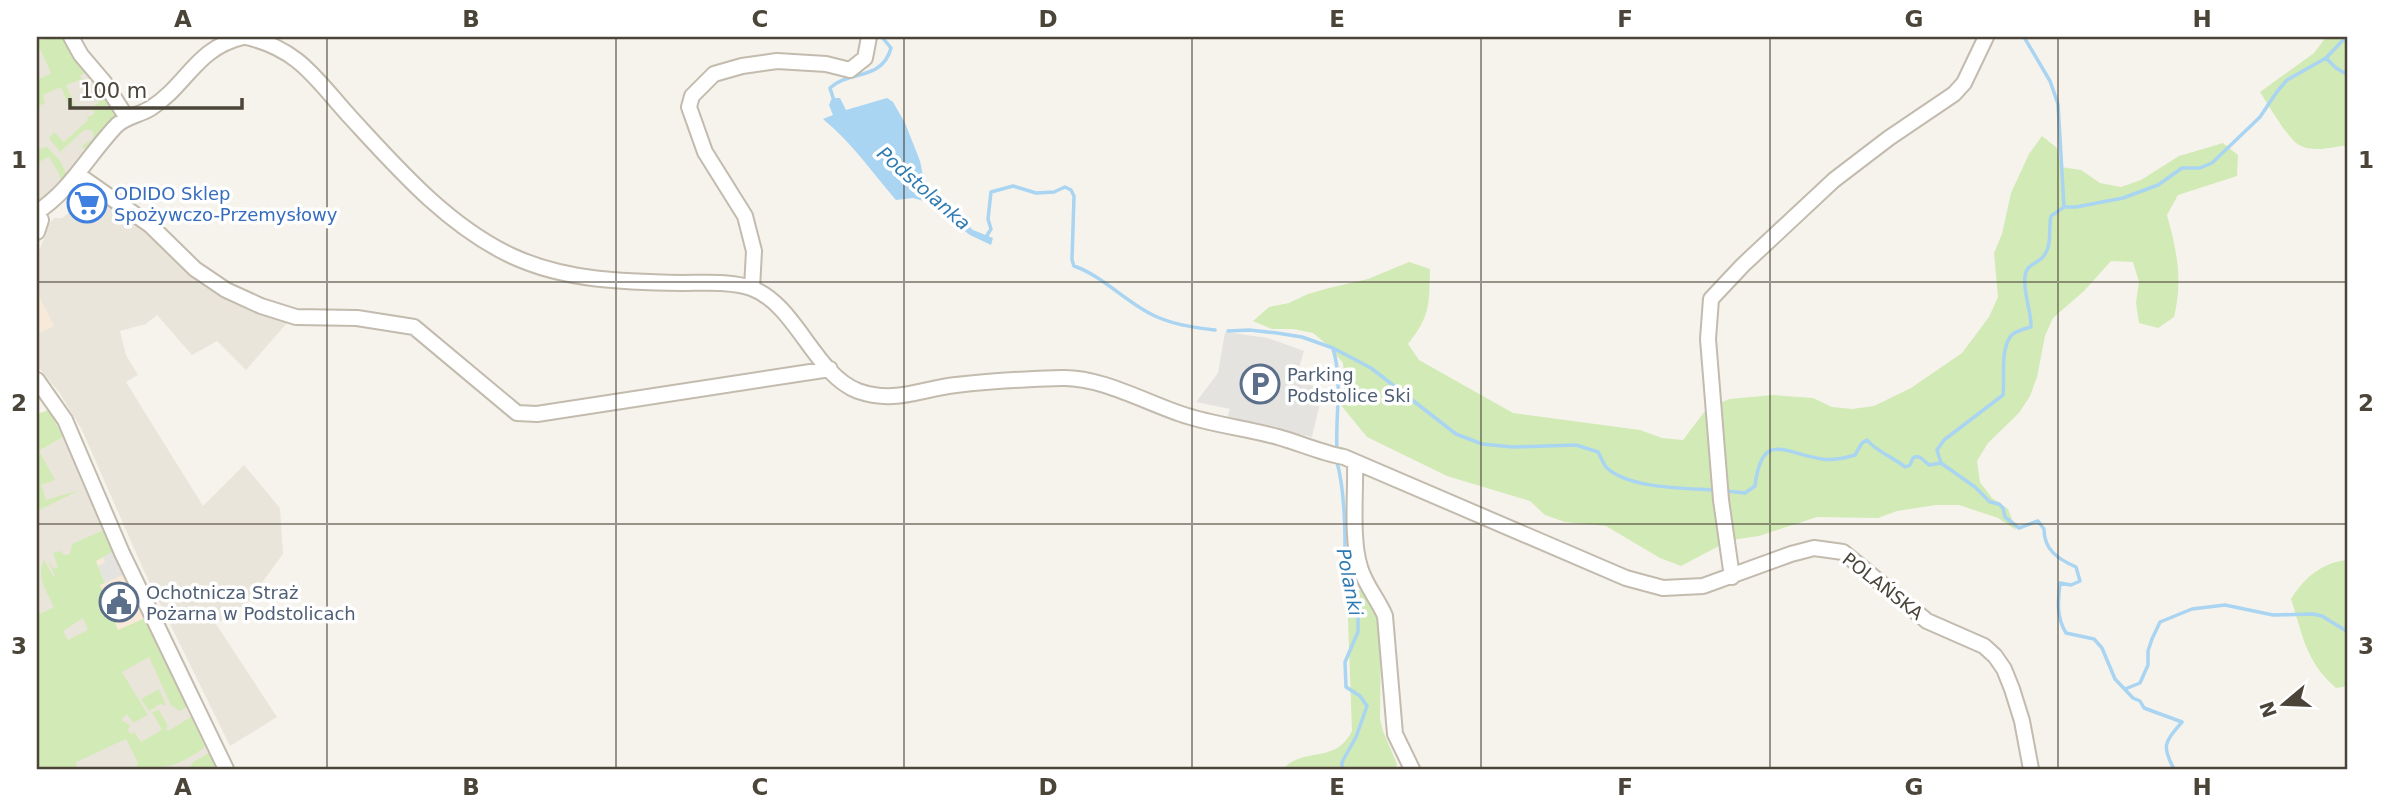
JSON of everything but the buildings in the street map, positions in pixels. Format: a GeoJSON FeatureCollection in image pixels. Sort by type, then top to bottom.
{"type":"FeatureCollection","features":[{"type":"Feature","properties":{"kind":"street"},"geometry":{"type":"LineString","coordinates":[[72,37],[81,55],[104,82],[127,118]]}},
{"type":"Feature","properties":{"kind":"street"},"geometry":{"type":"LineString","coordinates":[[37,232],[41,220],[37,212],[63,193],[117,126],[160,100],[208,52],[229,40],[245,37],[288,51],[311,71],[351,118],[429,198],[471,234],[513,257],[560,273],[617,281],[724,284],[752,288],[754,251],[745,216],[705,152],[689,107],[692,96],[714,75],[742,66],[777,61],[826,64],[850,69],[864,58],[869,37]]}},
{"type":"Feature","properties":{"kind":"street"},"geometry":{"type":"LineString","coordinates":[[1732,577],[1721,500],[1710,373],[1708,330],[1711,299],[1742,265],[1834,180],[1954,94],[1964,83],[1986,37]]}},
{"type":"Feature","properties":{"kind":"street"},"geometry":{"type":"LineString","coordinates":[[77,174],[150,225],[195,269],[226,290],[261,306],[296,317],[357,318],[414,327],[517,413],[537,414],[830,369]]}},
{"type":"Feature","properties":{"kind":"street","name":"POLAŃSKA"},"geometry":{"type":"LineString","coordinates":[[752,288],[773,302],[830,369],[854,389],[879,397],[901,397],[954,385],[1056,378],[1086,380],[1185,416],[1277,436],[1355,462],[1647,585],[1703,586],[1814,548],[1843,552],[1927,621],[1984,646],[1995,656],[2012,689],[2022,721],[2031,769]]}},
{"type":"Feature","properties":{"kind":"street"},"geometry":{"type":"LineString","coordinates":[[37,380],[71,432],[122,553],[226,769]]}},
{"type":"Feature","properties":{"kind":"street"},"geometry":{"type":"LineString","coordinates":[[1355,462],[1356,553],[1367,584],[1378,599],[1385,616],[1395,734],[1412,769]]}},
{"type":"Feature","properties":{"kind":"shaded area"},"geometry":{"type":"Polygon","coordinates":[[[37,37],[60,37],[95,78],[112,104],[88,153],[67,174],[68,177],[53,197],[37,201],[37,37]]]}},
{"type":"Feature","properties":{"kind":"shaded area"},"geometry":{"type":"Polygon","coordinates":[[[85,184],[135,218],[193,272],[256,312],[288,322],[246,370],[217,341],[192,355],[157,315],[146,324],[120,331],[126,355],[138,375],[126,382],[203,506],[244,465],[280,508],[283,554],[248,602],[216,624],[277,717],[230,746],[144,571],[82,430],[59,392],[37,366],[37,333],[54,326],[37,298],[37,255],[46,234],[44,230],[54,218],[62,218],[72,210],[68,201],[85,184]]]}},
{"type":"Feature","properties":{"kind":"shaded area"},"geometry":{"type":"Polygon","coordinates":[[[39,296],[54,326],[37,333],[37,298],[39,296]]]}},
{"type":"Feature","properties":{"kind":"shaded area","name":"Parking Podstolice Ski"},"geometry":{"type":"Polygon","coordinates":[[[1225,332],[1268,338],[1304,351],[1296,378],[1323,390],[1312,437],[1227,418],[1230,409],[1196,402],[1218,373],[1225,332]]]}},
{"type":"Feature","properties":{"kind":"shaded area"},"geometry":{"type":"Polygon","coordinates":[[[63,437],[143,620],[216,769],[57,769],[37,715],[37,464],[39,451],[63,437]]]}},
{"type":"Feature","properties":{"kind":"shaded area"},"geometry":{"type":"Polygon","coordinates":[[[114,551],[147,623],[117,631],[95,579],[96,561],[114,551]]]}},
{"type":"Feature","properties":{"kind":"shaded area"},"geometry":{"type":"Polygon","coordinates":[[[114,551],[125,574],[105,583],[98,566],[105,562],[103,557],[114,551]]]}},
{"type":"Feature","properties":{"kind":"green space"},"geometry":{"type":"Polygon","coordinates":[[[49,37],[66,37],[117,115],[89,154],[82,146],[94,138],[92,130],[84,130],[60,152],[49,138],[54,132],[64,142],[88,120],[87,117],[95,114],[92,107],[99,103],[98,99],[101,97],[86,73],[80,75],[82,79],[66,85],[75,106],[73,109],[70,108],[61,87],[43,95],[45,103],[39,106],[37,75],[39,79],[51,73],[37,42],[49,37]]]}},
{"type":"Feature","properties":{"kind":"green space"},"geometry":{"type":"Polygon","coordinates":[[[2326,37],[2348,37],[2348,145],[2311,149],[2299,145],[2289,136],[2260,92],[2314,53],[2326,37]]]}},
{"type":"Feature","properties":{"kind":"green space"},"geometry":{"type":"Polygon","coordinates":[[[2042,136],[2057,148],[2061,167],[2081,170],[2100,183],[2121,187],[2141,180],[2179,156],[2223,143],[2238,155],[2237,176],[2178,195],[2167,215],[2178,266],[2174,317],[2158,328],[2139,323],[2136,303],[2139,282],[2133,262],[2111,261],[2084,291],[2053,318],[2045,336],[2037,377],[2030,396],[2019,413],[1988,443],[1977,461],[1980,482],[1992,498],[2008,509],[2016,530],[1998,518],[1959,505],[1936,505],[1897,511],[1878,518],[1817,517],[1759,536],[1738,539],[1681,566],[1660,558],[1606,526],[1565,522],[1545,515],[1530,501],[1447,476],[1367,437],[1340,404],[1345,384],[1343,363],[1330,347],[1313,333],[1272,329],[1253,321],[1269,307],[1368,279],[1409,262],[1430,269],[1425,317],[1408,344],[1419,360],[1513,413],[1640,430],[1662,438],[1683,440],[1708,407],[1730,399],[1772,395],[1813,398],[1832,407],[1852,409],[1874,406],[1911,388],[1962,353],[1989,317],[1998,297],[1994,253],[2002,234],[2011,193],[2029,154],[2042,136]]]}},
{"type":"Feature","properties":{"kind":"green space"},"geometry":{"type":"Polygon","coordinates":[[[47,147],[60,161],[68,177],[61,183],[59,173],[49,157],[37,163],[37,149],[47,147]]]}},
{"type":"Feature","properties":{"kind":"green space"},"geometry":{"type":"Polygon","coordinates":[[[49,410],[63,437],[39,451],[55,480],[41,485],[46,500],[80,490],[37,511],[37,414],[49,410]]]}},
{"type":"Feature","properties":{"kind":"green space"},"geometry":{"type":"Polygon","coordinates":[[[104,530],[114,551],[96,561],[105,583],[100,585],[118,630],[146,620],[187,707],[179,711],[171,705],[149,657],[122,672],[148,715],[133,723],[127,714],[121,720],[130,725],[130,734],[134,732],[141,742],[162,730],[152,712],[159,710],[168,731],[191,717],[205,747],[188,758],[165,767],[136,769],[138,763],[126,739],[76,762],[77,769],[37,769],[37,615],[54,607],[43,584],[41,572],[44,560],[55,576],[47,559],[54,569],[58,567],[53,553],[60,551],[64,555],[70,554],[72,544],[104,530]],[[83,618],[63,631],[68,640],[88,630],[83,618]]]}},
{"type":"Feature","properties":{"kind":"green space"},"geometry":{"type":"Polygon","coordinates":[[[2348,560],[2348,686],[2336,688],[2312,658],[2291,599],[2315,572],[2330,564],[2348,560]]]}},
{"type":"Feature","properties":{"kind":"green space"},"geometry":{"type":"Polygon","coordinates":[[[1360,590],[1375,609],[1380,624],[1380,719],[1397,764],[1396,769],[1283,769],[1300,758],[1337,748],[1352,731],[1347,592],[1360,590]]]}},
{"type":"Feature","properties":{"kind":"green space"},"geometry":{"type":"Polygon","coordinates":[[[159,689],[166,705],[160,704],[149,711],[141,699],[159,689]]]}},
{"type":"Feature","properties":{"kind":"green space"},"geometry":{"type":"Polygon","coordinates":[[[209,753],[216,769],[189,769],[193,762],[209,753]]]}},
{"type":"Feature","properties":{"kind":"water"},"geometry":{"type":"Polygon","coordinates":[[[835,98],[840,98],[846,110],[887,98],[893,102],[905,123],[923,176],[937,197],[973,230],[993,238],[991,245],[970,235],[927,202],[913,198],[896,200],[853,148],[823,119],[833,115],[829,105],[835,98]]]}},
{"type":"Feature","properties":{"kind":"waterway","name":"Podstolanka"},"geometry":{"type":"LineString","coordinates":[[834,101],[830,88],[838,82],[873,70],[887,58],[891,48],[882,37]]}},
{"type":"Feature","properties":{"kind":"waterway"},"geometry":{"type":"LineString","coordinates":[[2024,37],[2050,81],[2058,104],[2064,207]]}},
{"type":"Feature","properties":{"kind":"waterway","name":"Podstolanka"},"geometry":{"type":"LineString","coordinates":[[1941,463],[1937,450],[1944,440],[2003,395],[2005,350],[2012,335],[2031,327],[2025,290],[2026,273],[2048,249],[2051,216],[2064,207],[2123,198],[2158,185],[2182,168],[2200,168],[2212,163],[2260,117],[2287,80],[2326,58],[2346,37]]}},
{"type":"Feature","properties":{"kind":"waterway"},"geometry":{"type":"LineString","coordinates":[[2326,58],[2348,75]]}},
{"type":"Feature","properties":{"kind":"waterway","name":"Podstolanka"},"geometry":{"type":"LineString","coordinates":[[986,237],[991,229],[988,219],[991,192],[1013,186],[1036,193],[1054,192],[1065,187],[1071,190],[1074,196],[1074,266],[1096,277],[1155,316],[1185,326],[1215,330]]}},
{"type":"Feature","properties":{"kind":"waterway","name":"Podstolanka"},"geometry":{"type":"LineString","coordinates":[[1228,331],[1249,330],[1302,337],[1333,348],[1371,368],[1456,434],[1482,444],[1513,447],[1576,445],[1598,452],[1606,467],[1628,480],[1673,488],[1715,490]]}},
{"type":"Feature","properties":{"kind":"waterway","name":"Polanki"},"geometry":{"type":"LineString","coordinates":[[1333,349],[1338,373],[1337,451]]}},
{"type":"Feature","properties":{"kind":"waterway","name":"Podstolanka"},"geometry":{"type":"LineString","coordinates":[[1726,491],[1745,493],[1755,486],[1763,457],[1777,449],[1822,459],[1835,459],[1855,455],[1867,440],[1905,467],[1910,465],[1915,457],[1922,458],[1929,465],[1941,463]]}},
{"type":"Feature","properties":{"kind":"waterway","name":"Polanki"},"geometry":{"type":"LineString","coordinates":[[1337,462],[1344,503],[1346,565],[1352,580],[1353,605],[1358,608],[1358,632],[1345,662],[1346,687],[1360,696],[1367,706],[1356,737],[1342,762],[1342,769]]}},
{"type":"Feature","properties":{"kind":"waterway"},"geometry":{"type":"LineString","coordinates":[[1941,463],[1975,487],[1990,502],[1999,504],[2005,517],[2019,528],[2038,521],[2053,553],[2076,567],[2080,581],[2071,585],[2060,583],[2059,608],[2063,627],[2066,633],[2094,639],[2102,648],[2115,679],[2133,698],[2140,701],[2144,708],[2182,722],[2169,739],[2166,749],[2174,769]]}},
{"type":"Feature","properties":{"kind":"waterway"},"geometry":{"type":"LineString","coordinates":[[2125,689],[2140,683],[2148,665],[2148,651],[2160,622],[2192,609],[2225,605],[2273,615],[2313,614],[2322,616],[2348,632]]}},
{"type":"Feature","properties":{"kind":"place","name":"ODIDO Sklep Spożywczo-Przemysłowy"},"geometry":{"type":"Point","coordinates":[87,203]}},
{"type":"Feature","properties":{"kind":"place","name":"Parking Podstolice Ski"},"geometry":{"type":"Point","coordinates":[1260,384]}},
{"type":"Feature","properties":{"kind":"place","name":"Ochotnicza Straż Pożarna w Podstolicach"},"geometry":{"type":"Point","coordinates":[119,602]}}]}
